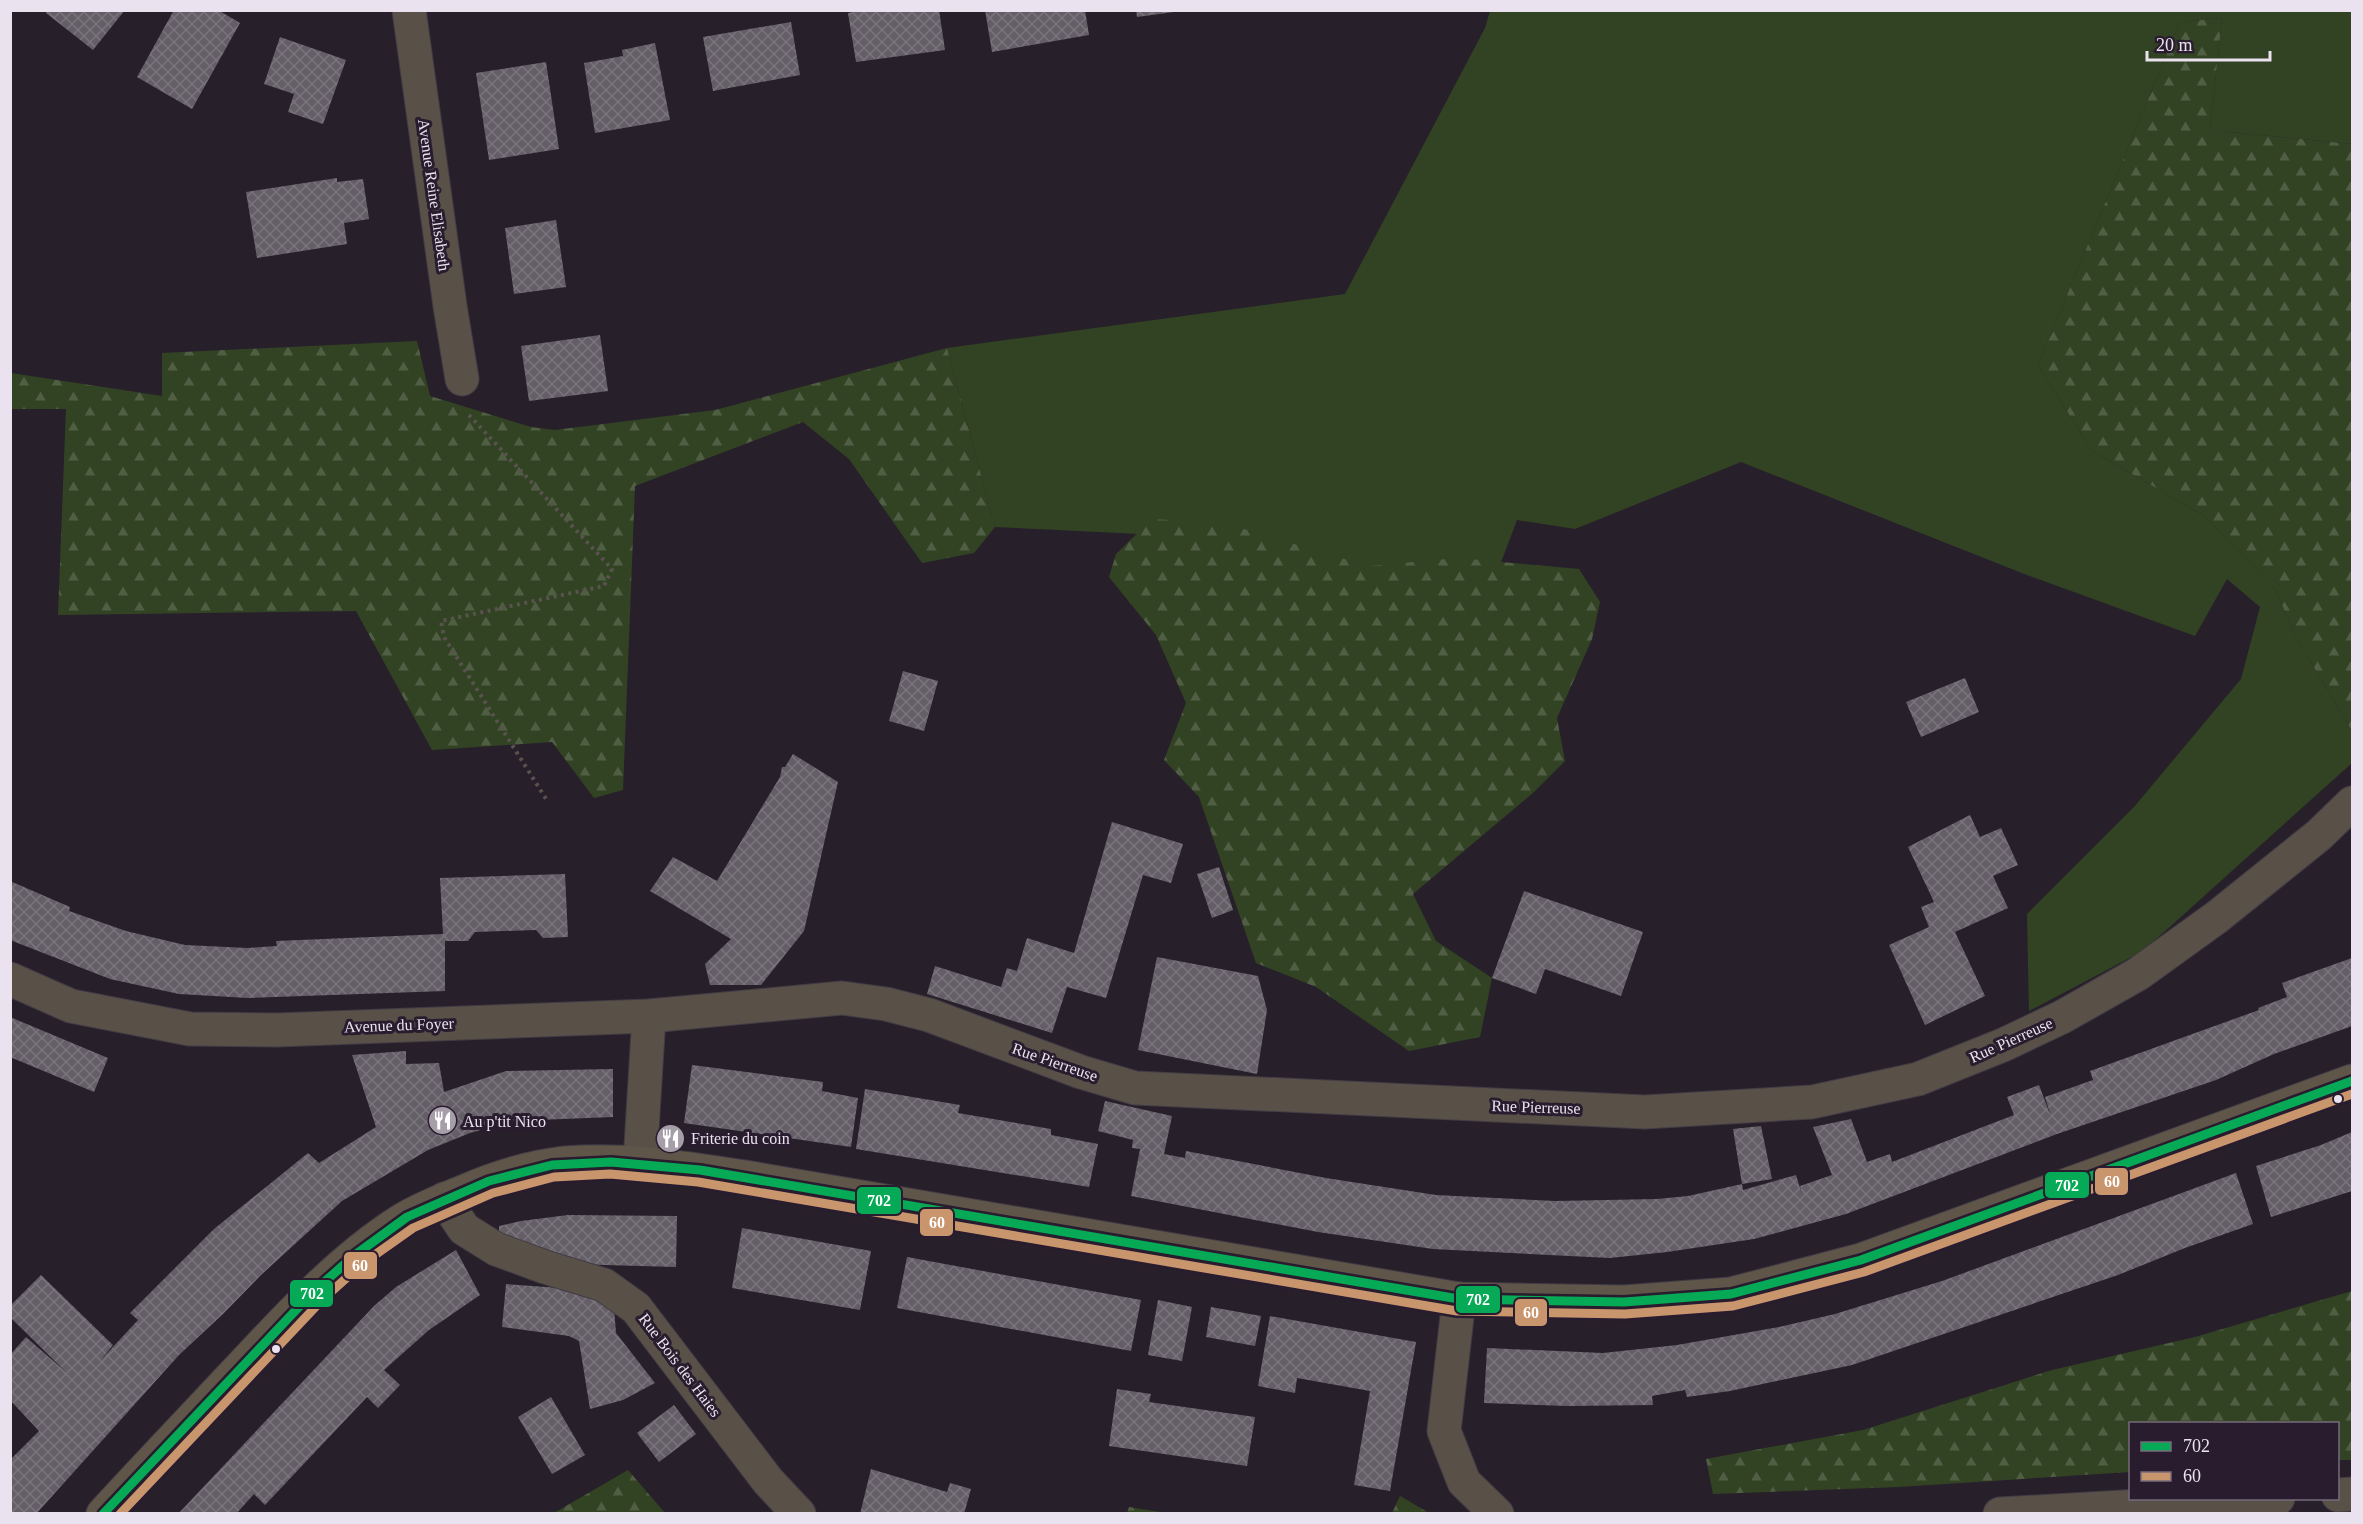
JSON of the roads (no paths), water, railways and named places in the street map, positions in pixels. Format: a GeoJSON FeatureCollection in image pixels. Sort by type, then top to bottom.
{"type":"FeatureCollection","features":[{"type":"Feature","properties":{"kind":"main road"},"geometry":{"type":"LineString","coordinates":[[102,1514],[325,1280],[392,1227],[444,1199],[489,1180],[522,1171],[563,1164],[640,1162],[780,1183],[1459,1299],[1624,1302],[1731,1294],[1861,1260],[2352,1081]]}},
{"type":"Feature","properties":{"kind":"street","name":"Avenue Reine Elisabeth"},"geometry":{"type":"LineString","coordinates":[[409,10],[462,379]]}},
{"type":"Feature","properties":{"kind":"street","name":"Rue Pierreuse"},"geometry":{"type":"LineString","coordinates":[[649,1016],[842,998],[885,1004],[929,1015],[1081,1072],[1135,1088],[1645,1112],[1812,1102],[1918,1079],[2003,1045],[2062,1017],[2138,974],[2217,917],[2319,835],[2352,803]]}},
{"type":"Feature","properties":{"kind":"street","name":"Avenue du Foyer"},"geometry":{"type":"LineString","coordinates":[[10,979],[71,1006],[190,1029],[277,1030],[649,1016]]}},
{"type":"Feature","properties":{"kind":"street"},"geometry":{"type":"LineString","coordinates":[[640,1162],[649,1016]]}},
{"type":"Feature","properties":{"kind":"street","name":"Rue Bois des Haies"},"geometry":{"type":"LineString","coordinates":[[444,1199],[464,1229],[496,1249],[604,1285],[636,1308],[768,1481],[799,1514]]}},
{"type":"Feature","properties":{"kind":"street"},"geometry":{"type":"LineString","coordinates":[[1459,1299],[1444,1431],[1464,1482],[1497,1514]]}},
{"type":"Feature","properties":{"kind":"street"},"geometry":{"type":"LineString","coordinates":[[2000,1514],[2243,1500]]}},
{"type":"Feature","properties":{"kind":"place","name":"Au p'tit Nico"},"geometry":{"type":"Point","coordinates":[442,1121]}},
{"type":"Feature","properties":{"kind":"place","name":"Friterie du coin"},"geometry":{"type":"Point","coordinates":[670,1138]}}]}
